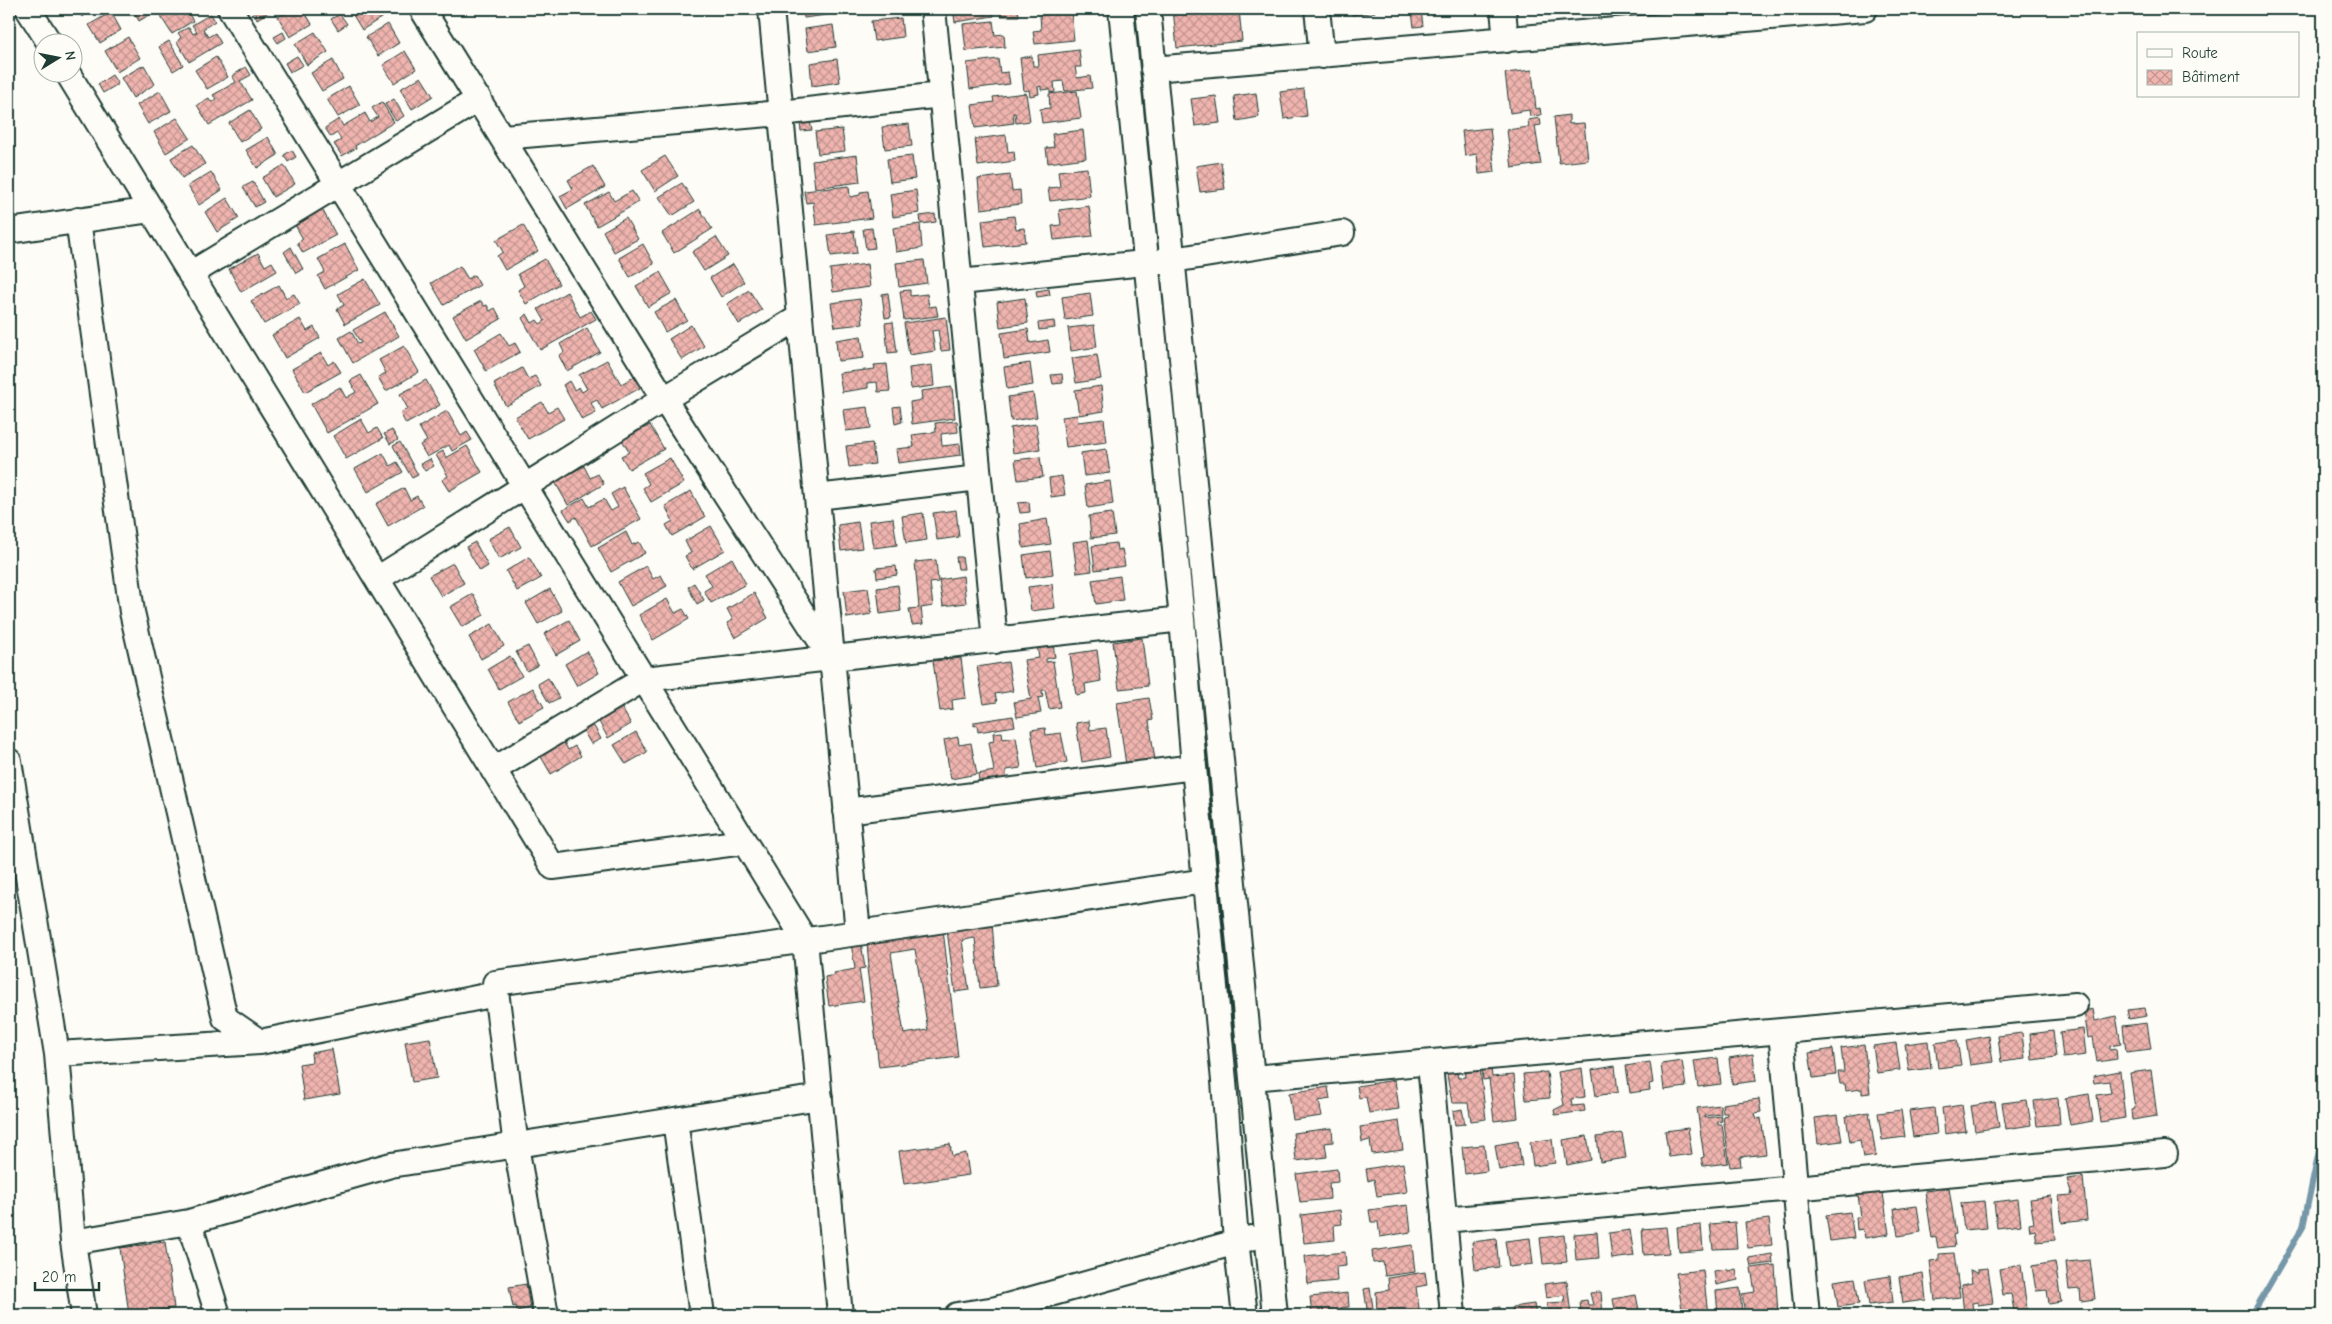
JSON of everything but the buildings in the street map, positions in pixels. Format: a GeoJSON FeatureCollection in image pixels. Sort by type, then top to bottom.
{"type":"FeatureCollection","features":[{"type":"Feature","properties":{"kind":"street"},"geometry":{"type":"LineString","coordinates":[[28,9],[43,32]]}},
{"type":"Feature","properties":{"kind":"street"},"geometry":{"type":"LineString","coordinates":[[230,9],[805,940],[840,1315]]}},
{"type":"Feature","properties":{"kind":"street"},"geometry":{"type":"LineString","coordinates":[[422,9],[664,399],[832,659]]}},
{"type":"Feature","properties":{"kind":"street"},"geometry":{"type":"LineString","coordinates":[[771,9],[858,933]]}},
{"type":"Feature","properties":{"kind":"street"},"geometry":{"type":"LineString","coordinates":[[933,9],[995,641]]}},
{"type":"Feature","properties":{"kind":"street"},"geometry":{"type":"LineString","coordinates":[[1121,9],[1182,619],[1224,1081],[1236,1241],[1245,1315]]}},
{"type":"Feature","properties":{"kind":"street"},"geometry":{"type":"LineString","coordinates":[[1148,9],[1275,1315]]}},
{"type":"Feature","properties":{"kind":"street"},"geometry":{"type":"LineString","coordinates":[[1317,9],[1322,56]]}},
{"type":"Feature","properties":{"kind":"street"},"geometry":{"type":"LineString","coordinates":[[1503,9],[1506,40]]}},
{"type":"Feature","properties":{"kind":"street"},"geometry":{"type":"LineString","coordinates":[[1153,69],[1506,40],[1673,17],[1850,9]]}},
{"type":"Feature","properties":{"kind":"street"},"geometry":{"type":"LineString","coordinates":[[73,82],[553,867],[744,842]]}},
{"type":"Feature","properties":{"kind":"street"},"geometry":{"type":"LineString","coordinates":[[502,137],[781,113],[941,95]]}},
{"type":"Feature","properties":{"kind":"street"},"geometry":{"type":"LineString","coordinates":[[190,274],[479,99]]}},
{"type":"Feature","properties":{"kind":"street"},"geometry":{"type":"LineString","coordinates":[[9,230],[151,210]]}},
{"type":"Feature","properties":{"kind":"street"},"geometry":{"type":"LineString","coordinates":[[78,220],[134,622],[226,1018],[260,1042]]}},
{"type":"Feature","properties":{"kind":"street"},"geometry":{"type":"LineString","coordinates":[[960,282],[1173,260],[1342,233]]}},
{"type":"Feature","properties":{"kind":"street"},"geometry":{"type":"LineString","coordinates":[[377,579],[664,399],[800,317]]}},
{"type":"Feature","properties":{"kind":"street"},"geometry":{"type":"LineString","coordinates":[[817,497],[979,478]]}},
{"type":"Feature","properties":{"kind":"street"},"geometry":{"type":"LineString","coordinates":[[493,770],[644,679],[1182,619]]}},
{"type":"Feature","properties":{"kind":"street"},"geometry":{"type":"LineString","coordinates":[[9,761],[57,1054],[73,1242],[84,1315]]}},
{"type":"Feature","properties":{"kind":"street"},"geometry":{"type":"LineString","coordinates":[[846,811],[1194,767]]}},
{"type":"Feature","properties":{"kind":"street"},"geometry":{"type":"LineString","coordinates":[[546,1315],[516,1146],[495,983],[858,933],[1205,881]]}},
{"type":"Feature","properties":{"kind":"street"},"geometry":{"type":"LineString","coordinates":[[57,1054],[260,1042],[496,994]]}},
{"type":"Feature","properties":{"kind":"street"},"geometry":{"type":"LineString","coordinates":[[1252,1078],[1430,1064],[2075,1005]]}},
{"type":"Feature","properties":{"kind":"street"},"geometry":{"type":"LineString","coordinates":[[1781,1032],[1807,1315]]}},
{"type":"Feature","properties":{"kind":"street"},"geometry":{"type":"LineString","coordinates":[[1430,1064],[1453,1315]]}},
{"type":"Feature","properties":{"kind":"street"},"geometry":{"type":"LineString","coordinates":[[73,1242],[189,1222],[392,1165],[820,1097]]}},
{"type":"Feature","properties":{"kind":"street"},"geometry":{"type":"LineString","coordinates":[[674,1120],[702,1315]]}},
{"type":"Feature","properties":{"kind":"street"},"geometry":{"type":"LineString","coordinates":[[1444,1220],[2165,1154]]}},
{"type":"Feature","properties":{"kind":"street"},"geometry":{"type":"LineString","coordinates":[[189,1222],[218,1315]]}},
{"type":"Feature","properties":{"kind":"street"},"geometry":{"type":"LineString","coordinates":[[956,1315],[996,1309],[1236,1241],[1267,1234]]}},
{"type":"Feature","properties":{"kind":"waterway"},"geometry":{"type":"LineString","coordinates":[[2252,1315],[2303,1227],[2323,1131]]}}]}
